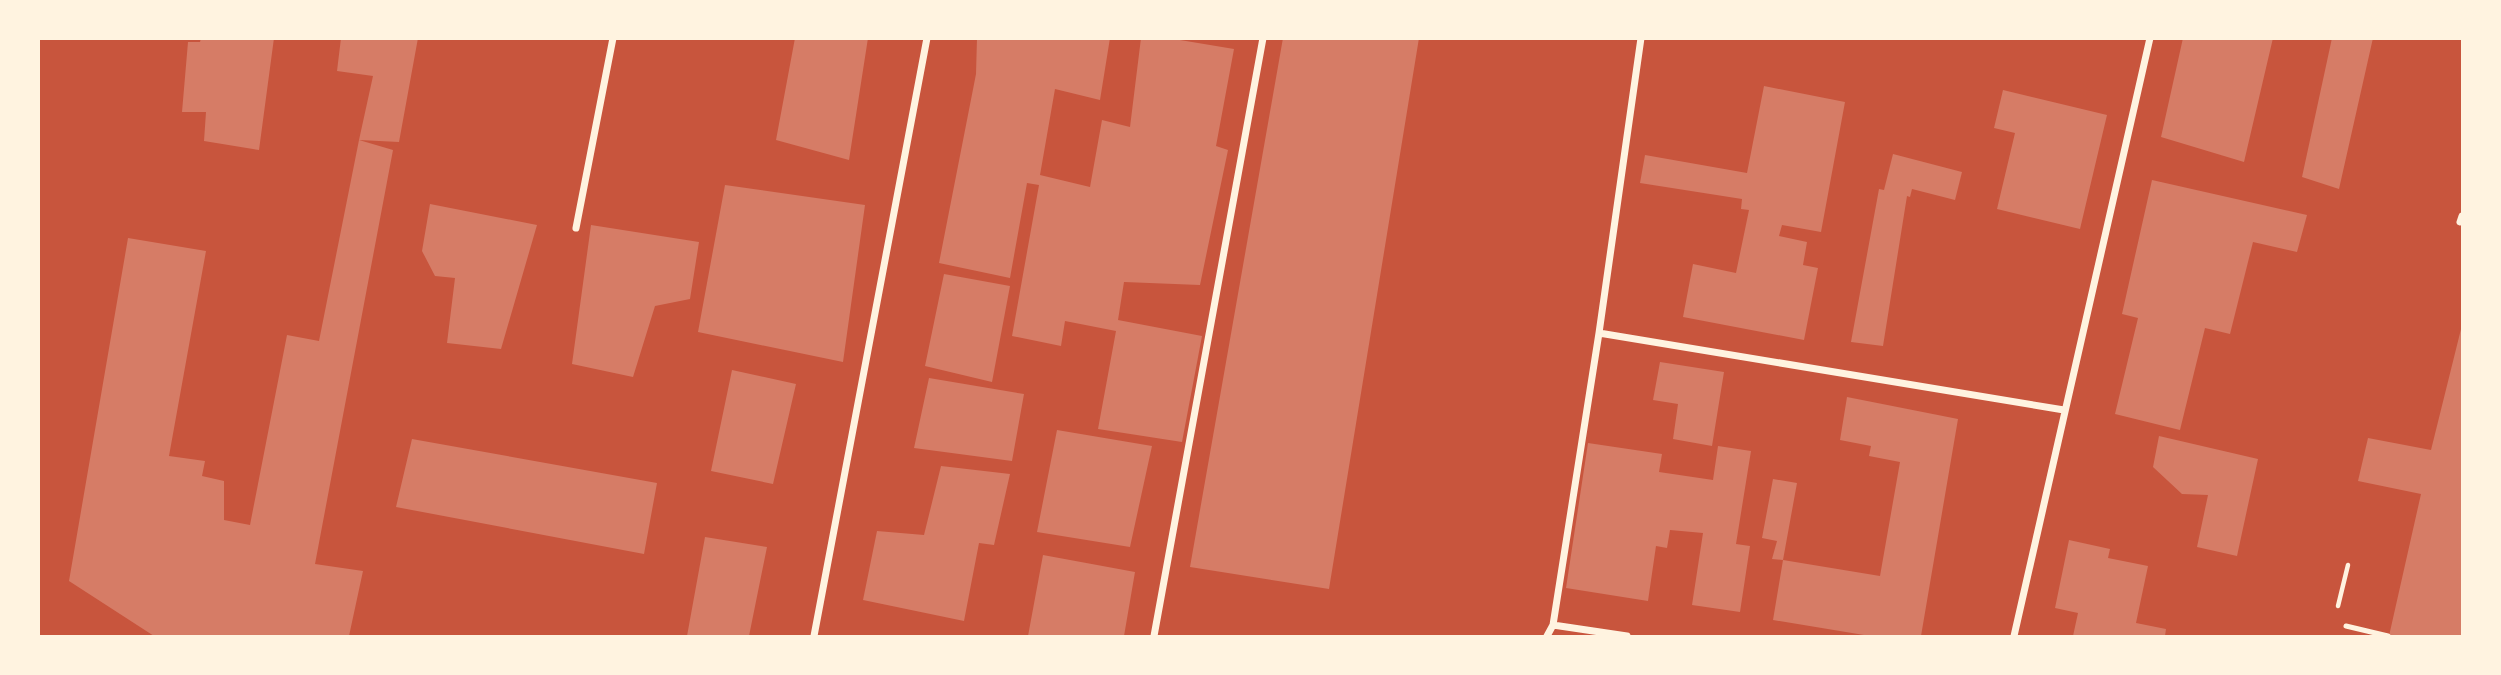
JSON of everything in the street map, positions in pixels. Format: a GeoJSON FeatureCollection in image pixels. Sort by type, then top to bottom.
{"type":"FeatureCollection","features":[{"type":"Feature","properties":{"kind":"street"},"geometry":{"type":"LineString","coordinates":[[576,228],[613,38]]}},
{"type":"Feature","properties":{"kind":"street"},"geometry":{"type":"LineString","coordinates":[[814,636],[927,38]]}},
{"type":"Feature","properties":{"kind":"street"},"geometry":{"type":"LineString","coordinates":[[1154,636],[1263,38]]}},
{"type":"Feature","properties":{"kind":"street"},"geometry":{"type":"LineString","coordinates":[[1548,636],[1553,625],[1599,333],[1641,38]]}},
{"type":"Feature","properties":{"kind":"street"},"geometry":{"type":"LineString","coordinates":[[2014,636],[2150,38]]}},
{"type":"Feature","properties":{"kind":"street"},"geometry":{"type":"LineString","coordinates":[[1599,333],[2064,410]]}},
{"type":"Feature","properties":{"kind":"street"},"geometry":{"type":"LineString","coordinates":[[1553,625],[1628,636]]}},
{"type":"Feature","properties":{"kind":"lane"},"geometry":{"type":"LineString","coordinates":[[2346,626],[2388,636]]}},
{"type":"Feature","properties":{"kind":"path"},"geometry":{"type":"LineString","coordinates":[[2338,606],[2348,565]]}},
{"type":"Feature","properties":{"kind":"building"},"geometry":{"type":"Polygon","coordinates":[[[201,38],[274,38],[259,150],[204,141],[206,112],[182,112],[188,42],[200,42],[201,38]]]}},
{"type":"Feature","properties":{"kind":"building"},"geometry":{"type":"Polygon","coordinates":[[[341,38],[418,38],[399,142],[359,140],[373,76],[337,71],[341,38]]]}},
{"type":"Feature","properties":{"kind":"building"},"geometry":{"type":"Polygon","coordinates":[[[795,38],[868,38],[849,160],[776,140],[795,38]]]}},
{"type":"Feature","properties":{"kind":"building"},"geometry":{"type":"Polygon","coordinates":[[[977,38],[1110,38],[1100,100],[1055,89],[1040,175],[1090,187],[1102,120],[1130,127],[1141,38],[1168,38],[1234,49],[1216,146],[1228,150],[1200,285],[1124,282],[1118,320],[1202,336],[1182,442],[1098,429],[1116,331],[1065,321],[1061,346],[1012,336],[1039,185],[1027,183],[1010,278],[939,263],[976,74],[977,38]]]}},
{"type":"Feature","properties":{"kind":"building"},"geometry":{"type":"Polygon","coordinates":[[[1283,38],[1419,38],[1329,589],[1190,567],[1283,38]]]}},
{"type":"Feature","properties":{"kind":"building"},"geometry":{"type":"Polygon","coordinates":[[[2183,38],[2273,38],[2244,162],[2161,137],[2183,38]]]}},
{"type":"Feature","properties":{"kind":"building"},"geometry":{"type":"Polygon","coordinates":[[[2332,38],[2373,38],[2339,189],[2302,177],[2332,38]]]}},
{"type":"Feature","properties":{"kind":"building"},"geometry":{"type":"Polygon","coordinates":[[[1764,86],[1845,102],[1821,232],[1782,225],[1779,236],[1807,242],[1803,265],[1818,268],[1804,340],[1683,317],[1693,264],[1736,273],[1749,210],[1741,209],[1742,199],[1640,183],[1645,155],[1747,173],[1764,86]]]}},
{"type":"Feature","properties":{"kind":"building"},"geometry":{"type":"Polygon","coordinates":[[[2003,90],[2107,115],[2080,229],[1997,209],[2015,133],[1994,128],[2003,90]]]}},
{"type":"Feature","properties":{"kind":"building"},"geometry":{"type":"Polygon","coordinates":[[[359,140],[393,150],[315,564],[363,571],[349,636],[154,636],[69,581],[128,238],[206,251],[169,456],[205,461],[202,476],[224,481],[224,520],[250,525],[287,335],[319,341],[359,140]]]}},
{"type":"Feature","properties":{"kind":"building"},"geometry":{"type":"Polygon","coordinates":[[[1893,154],[1962,172],[1955,200],[1912,189],[1910,197],[1907,196],[1883,346],[1851,342],[1879,189],[1884,190],[1893,154]]]}},
{"type":"Feature","properties":{"kind":"building"},"geometry":{"type":"Polygon","coordinates":[[[2152,180],[2307,215],[2297,252],[2253,242],[2230,334],[2205,328],[2180,430],[2115,414],[2138,318],[2122,314],[2152,180]]]}},
{"type":"Feature","properties":{"kind":"building"},"geometry":{"type":"Polygon","coordinates":[[[725,185],[865,205],[843,362],[698,332],[725,185]]]}},
{"type":"Feature","properties":{"kind":"building"},"geometry":{"type":"Polygon","coordinates":[[[430,204],[537,225],[501,349],[447,343],[455,278],[435,276],[422,251],[430,204]]]}},
{"type":"Feature","properties":{"kind":"building"},"geometry":{"type":"Polygon","coordinates":[[[591,225],[699,242],[690,299],[655,306],[633,377],[572,364],[591,225]]]}},
{"type":"Feature","properties":{"kind":"building"},"geometry":{"type":"Polygon","coordinates":[[[944,274],[1010,286],[992,382],[925,366],[944,274]]]}},
{"type":"Feature","properties":{"kind":"building"},"geometry":{"type":"Polygon","coordinates":[[[2462,325],[2462,636],[2389,636],[2421,494],[2358,481],[2368,438],[2431,450],[2462,325]]]}},
{"type":"Feature","properties":{"kind":"building"},"geometry":{"type":"Polygon","coordinates":[[[1660,362],[1724,372],[1712,446],[1673,439],[1678,404],[1653,400],[1660,362]]]}},
{"type":"Feature","properties":{"kind":"building"},"geometry":{"type":"Polygon","coordinates":[[[732,370],[796,384],[773,484],[711,471],[732,370]]]}},
{"type":"Feature","properties":{"kind":"building"},"geometry":{"type":"Polygon","coordinates":[[[929,378],[1024,394],[1012,461],[914,448],[929,378]]]}},
{"type":"Feature","properties":{"kind":"building"},"geometry":{"type":"Polygon","coordinates":[[[1847,397],[1958,419],[1921,636],[1870,636],[1773,620],[1783,560],[1880,576],[1900,462],[1869,456],[1871,446],[1840,440],[1847,397]]]}},
{"type":"Feature","properties":{"kind":"building"},"geometry":{"type":"Polygon","coordinates":[[[1057,430],[1152,446],[1130,547],[1037,532],[1057,430]]]}},
{"type":"Feature","properties":{"kind":"building"},"geometry":{"type":"Polygon","coordinates":[[[2159,436],[2258,459],[2237,556],[2197,547],[2208,495],[2182,494],[2153,467],[2159,436]]]}},
{"type":"Feature","properties":{"kind":"building"},"geometry":{"type":"Polygon","coordinates":[[[412,439],[657,483],[644,554],[396,507],[412,439]]]}},
{"type":"Feature","properties":{"kind":"building"},"geometry":{"type":"Polygon","coordinates":[[[1588,443],[1662,454],[1659,472],[1713,480],[1718,446],[1751,451],[1736,544],[1750,546],[1740,612],[1692,605],[1703,533],[1670,530],[1667,548],[1656,546],[1648,601],[1566,588],[1588,443]]]}},
{"type":"Feature","properties":{"kind":"building"},"geometry":{"type":"Polygon","coordinates":[[[941,466],[1010,474],[994,545],[979,543],[964,621],[863,600],[877,531],[924,535],[941,466]]]}},
{"type":"Feature","properties":{"kind":"building"},"geometry":{"type":"Polygon","coordinates":[[[1773,479],[1797,483],[1783,560],[1772,559],[1777,541],[1762,538],[1773,479]]]}},
{"type":"Feature","properties":{"kind":"building"},"geometry":{"type":"Polygon","coordinates":[[[705,537],[767,547],[749,636],[687,636],[705,537]]]}},
{"type":"Feature","properties":{"kind":"building"},"geometry":{"type":"Polygon","coordinates":[[[2069,540],[2110,549],[2108,558],[2148,566],[2136,623],[2166,629],[2165,636],[2073,636],[2078,613],[2055,608],[2069,540]]]}},
{"type":"Feature","properties":{"kind":"building"},"geometry":{"type":"Polygon","coordinates":[[[1043,555],[1135,572],[1124,636],[1028,636],[1043,555]]]}}]}
